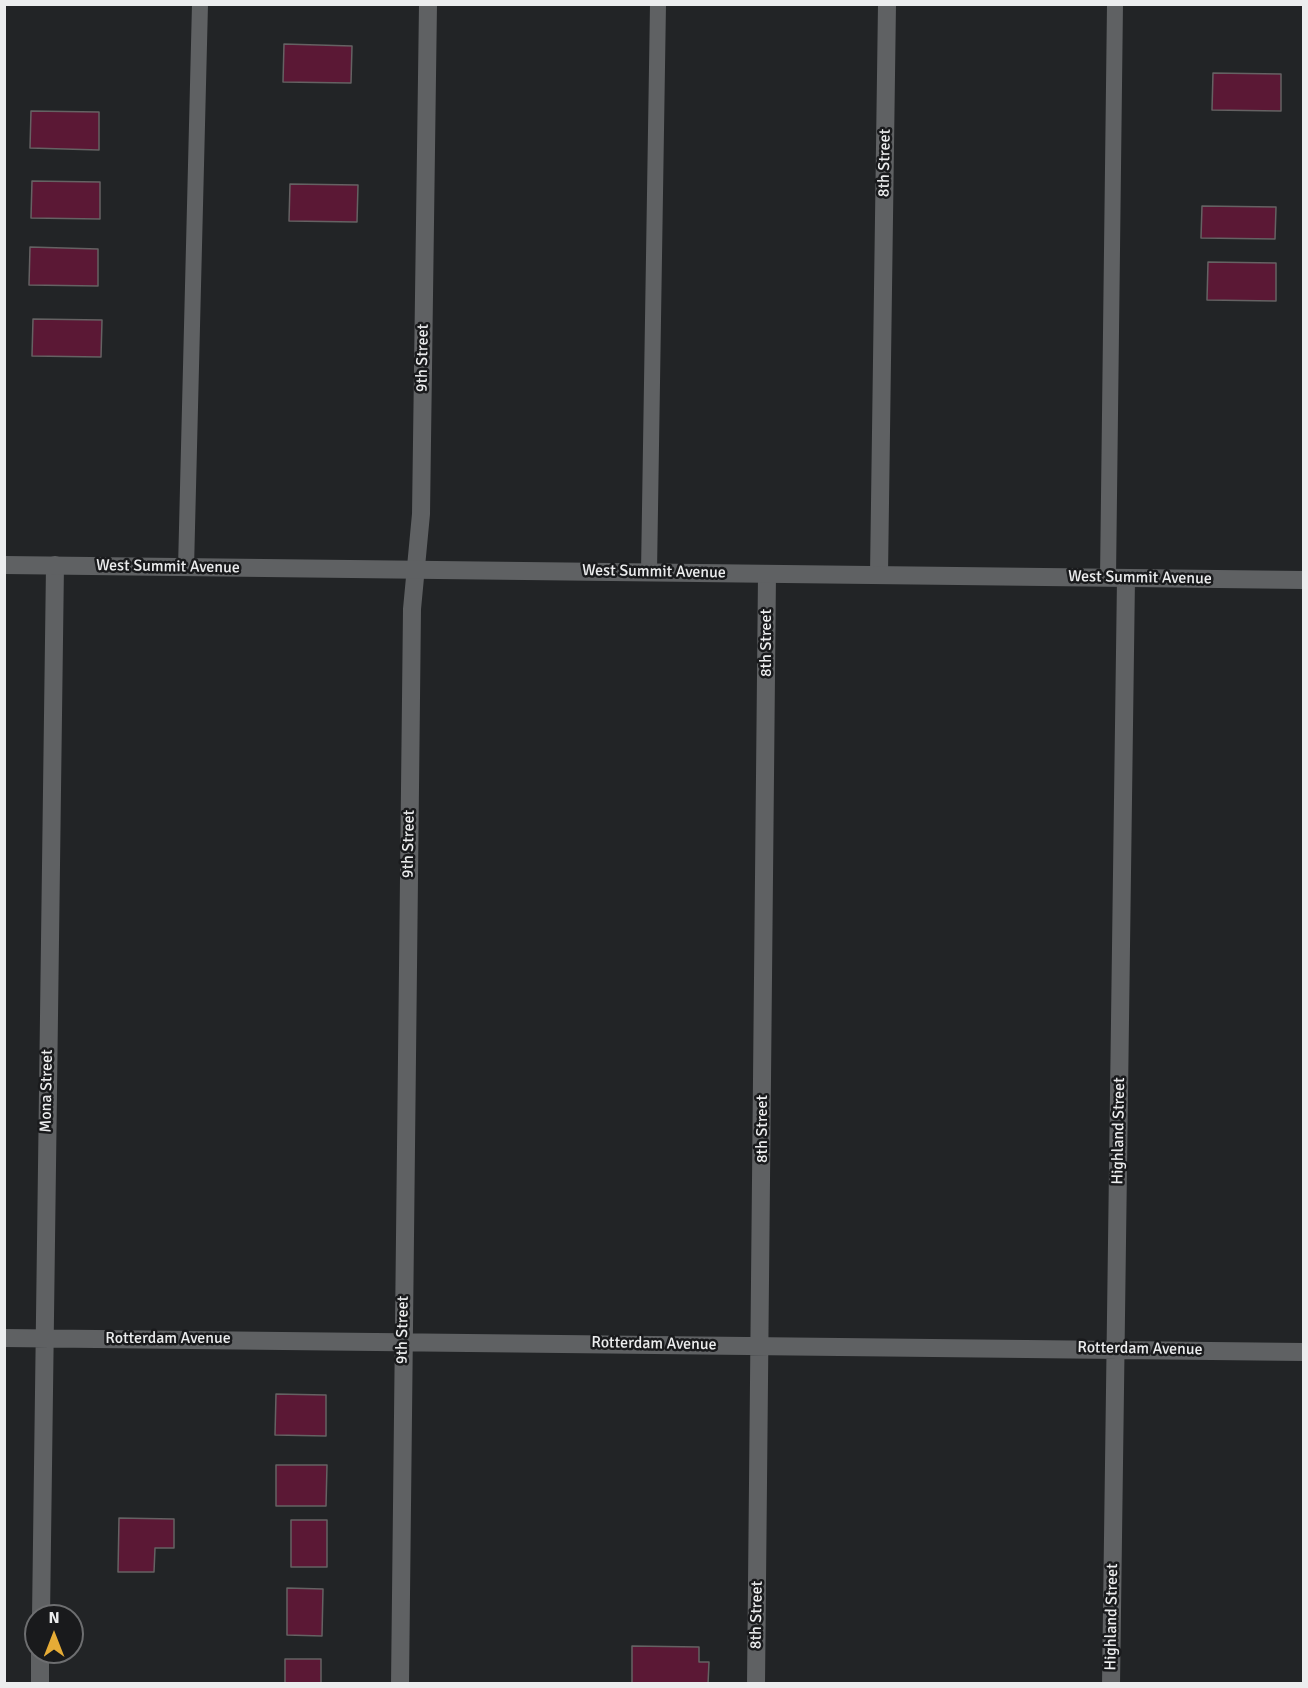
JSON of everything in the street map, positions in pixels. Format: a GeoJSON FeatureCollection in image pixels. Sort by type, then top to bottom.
{"type":"FeatureCollection","features":[{"type":"Feature","properties":{"kind":"street","name":"9th Street"},"geometry":{"type":"LineString","coordinates":[[400,1683],[412,609],[421,502],[428,4]]}},
{"type":"Feature","properties":{"kind":"street","name":"8th Street"},"geometry":{"type":"LineString","coordinates":[[879,574],[887,4]]}},
{"type":"Feature","properties":{"kind":"street","name":"West Summit Avenue"},"geometry":{"type":"LineString","coordinates":[[4,565],[1304,580]]}},
{"type":"Feature","properties":{"kind":"street","name":"Mona Street"},"geometry":{"type":"LineString","coordinates":[[41,1604],[55,565]]}},
{"type":"Feature","properties":{"kind":"street","name":"8th Street"},"geometry":{"type":"LineString","coordinates":[[756,1683],[767,574]]}},
{"type":"Feature","properties":{"kind":"street","name":"Highland Street"},"geometry":{"type":"LineString","coordinates":[[1111,1683],[1115,1349],[1118,578]]}},
{"type":"Feature","properties":{"kind":"street","name":"Rotterdam Avenue"},"geometry":{"type":"LineString","coordinates":[[4,1338],[1304,1352]]}},
{"type":"Feature","properties":{"kind":"street"},"geometry":{"type":"LineString","coordinates":[[40,1664],[40,1683]]}},
{"type":"Feature","properties":{"kind":"lane"},"geometry":{"type":"LineString","coordinates":[[186,568],[201,4]]}},
{"type":"Feature","properties":{"kind":"lane"},"geometry":{"type":"LineString","coordinates":[[649,572],[658,4]]}},
{"type":"Feature","properties":{"kind":"lane"},"geometry":{"type":"LineString","coordinates":[[1114,4],[1118,578]]}},
{"type":"Feature","properties":{"kind":"building"},"geometry":{"type":"Polygon","coordinates":[[[284,44],[352,46],[351,83],[283,82],[284,44]]]}},
{"type":"Feature","properties":{"kind":"building"},"geometry":{"type":"Polygon","coordinates":[[[1213,73],[1281,74],[1281,111],[1212,110],[1213,73]]]}},
{"type":"Feature","properties":{"kind":"building"},"geometry":{"type":"Polygon","coordinates":[[[31,111],[99,112],[99,150],[30,148],[31,111]]]}},
{"type":"Feature","properties":{"kind":"building"},"geometry":{"type":"Polygon","coordinates":[[[32,181],[100,182],[100,219],[31,218],[32,181]]]}},
{"type":"Feature","properties":{"kind":"building"},"geometry":{"type":"Polygon","coordinates":[[[290,184],[358,185],[357,222],[289,221],[290,184]]]}},
{"type":"Feature","properties":{"kind":"building"},"geometry":{"type":"Polygon","coordinates":[[[1202,206],[1276,207],[1275,239],[1201,238],[1202,206]]]}},
{"type":"Feature","properties":{"kind":"building"},"geometry":{"type":"Polygon","coordinates":[[[30,247],[98,249],[98,286],[29,285],[30,247]]]}},
{"type":"Feature","properties":{"kind":"building"},"geometry":{"type":"Polygon","coordinates":[[[1208,262],[1276,263],[1276,301],[1207,300],[1208,262]]]}},
{"type":"Feature","properties":{"kind":"building"},"geometry":{"type":"Polygon","coordinates":[[[33,319],[102,320],[101,357],[32,356],[33,319]]]}},
{"type":"Feature","properties":{"kind":"building"},"geometry":{"type":"Polygon","coordinates":[[[276,1394],[326,1395],[326,1436],[275,1435],[276,1394]]]}},
{"type":"Feature","properties":{"kind":"building"},"geometry":{"type":"Polygon","coordinates":[[[276,1465],[327,1465],[326,1506],[276,1506],[276,1465]]]}},
{"type":"Feature","properties":{"kind":"building"},"geometry":{"type":"Polygon","coordinates":[[[119,1518],[174,1519],[174,1548],[155,1548],[154,1572],[118,1572],[119,1518]]]}},
{"type":"Feature","properties":{"kind":"building"},"geometry":{"type":"Polygon","coordinates":[[[291,1520],[327,1520],[327,1567],[291,1567],[291,1520]]]}},
{"type":"Feature","properties":{"kind":"building"},"geometry":{"type":"Polygon","coordinates":[[[287,1588],[323,1589],[322,1636],[287,1635],[287,1588]]]}},
{"type":"Feature","properties":{"kind":"building"},"geometry":{"type":"Polygon","coordinates":[[[632,1646],[699,1647],[699,1662],[709,1662],[708,1684],[632,1684],[632,1646]]]}},
{"type":"Feature","properties":{"kind":"building"},"geometry":{"type":"Polygon","coordinates":[[[285,1659],[321,1659],[321,1684],[285,1684],[285,1659]]]}}]}
